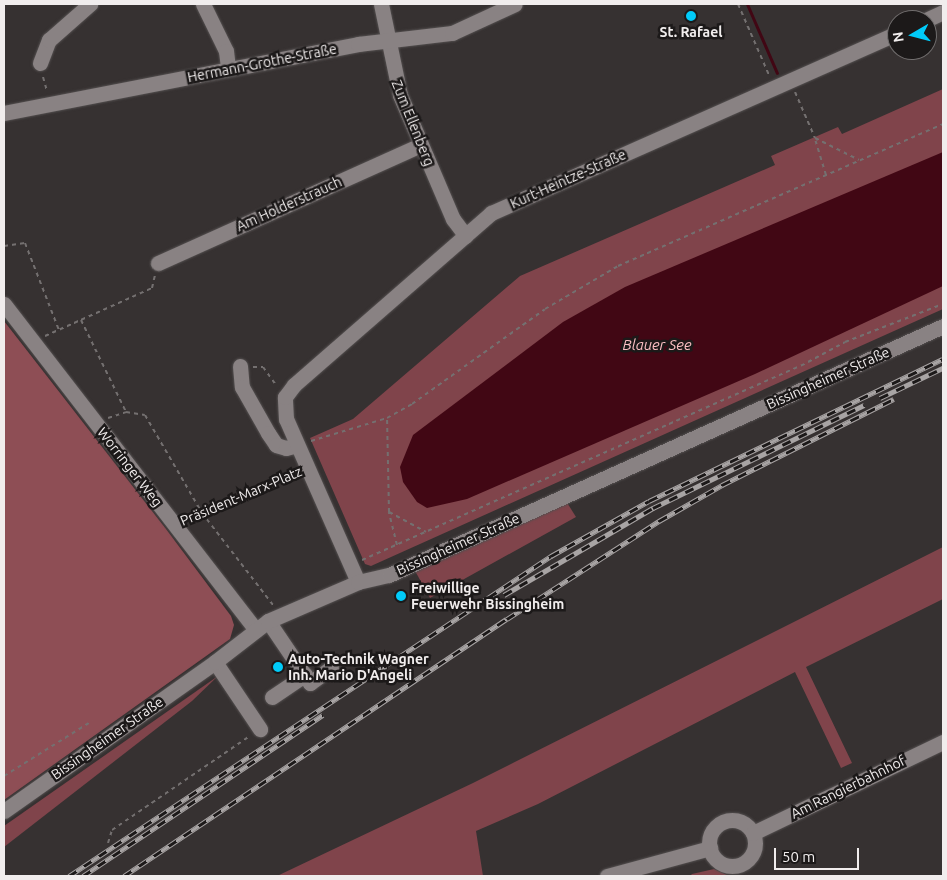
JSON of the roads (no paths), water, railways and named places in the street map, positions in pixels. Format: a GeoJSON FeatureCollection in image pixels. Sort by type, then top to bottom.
{"type":"FeatureCollection","features":[{"type":"Feature","properties":{"kind":"street"},"geometry":{"type":"LineString","coordinates":[[40,63],[49,40],[90,4]]}},
{"type":"Feature","properties":{"kind":"street"},"geometry":{"type":"LineString","coordinates":[[203,4],[226,51],[228,68]]}},
{"type":"Feature","properties":{"kind":"street","name":"Zum Ellenberg"},"geometry":{"type":"LineString","coordinates":[[381,4],[390,42],[395,78],[453,219],[466,236]]}},
{"type":"Feature","properties":{"kind":"street","name":"Hermann-Grothe-Straße"},"geometry":{"type":"LineString","coordinates":[[4,112],[358,44],[390,42],[452,33],[514,4]]}},
{"type":"Feature","properties":{"kind":"street","name":"Kurt-Heintze-Straße"},"geometry":{"type":"LineString","coordinates":[[285,397],[294,385],[491,214],[887,37]]}},
{"type":"Feature","properties":{"kind":"street","name":"Am Holderstrauch"},"geometry":{"type":"LineString","coordinates":[[158,263],[421,145]]}},
{"type":"Feature","properties":{"kind":"street","name":"Worringer Weg"},"geometry":{"type":"LineString","coordinates":[[4,304],[174,525],[268,622],[304,675]]}},
{"type":"Feature","properties":{"kind":"street","name":"Bissingheimer Straße"},"geometry":{"type":"LineString","coordinates":[[4,811],[215,662],[268,622],[358,582],[389,575],[943,326]]}},
{"type":"Feature","properties":{"kind":"street","name":"Präsident-Marx-Platz"},"geometry":{"type":"LineString","coordinates":[[240,366],[242,386],[268,433],[276,444],[286,448],[297,445]]}},
{"type":"Feature","properties":{"kind":"street","name":"Präsident-Marx-Platz"},"geometry":{"type":"LineString","coordinates":[[285,397],[286,420],[358,582]]}},
{"type":"Feature","properties":{"kind":"street"},"geometry":{"type":"LineString","coordinates":[[215,662],[260,729]]}},
{"type":"Feature","properties":{"kind":"street"},"geometry":{"type":"LineString","coordinates":[[272,697],[304,675],[310,683],[331,668]]}},
{"type":"Feature","properties":{"kind":"street","name":"Am Rangierbahnhof"},"geometry":{"type":"LineString","coordinates":[[753,833],[943,742]]}},
{"type":"Feature","properties":{"kind":"street"},"geometry":{"type":"LineString","coordinates":[[728,821],[745,824],[753,833],[754,851],[745,870],[725,865],[715,859],[710,848],[713,831],[728,821]]}},
{"type":"Feature","properties":{"kind":"street"},"geometry":{"type":"LineString","coordinates":[[607,876],[710,848]]}},
{"type":"Feature","properties":{"kind":"water","name":"Blauer See"},"geometry":{"type":"Polygon","coordinates":[[[943,152],[943,286],[755,374],[467,499],[427,508],[417,502],[403,482],[400,467],[413,435],[563,322],[625,287],[943,152]]]}},
{"type":"Feature","properties":{"kind":"waterway"},"geometry":{"type":"LineString","coordinates":[[747,4],[777,73]]}},
{"type":"Feature","properties":{"kind":"railway"},"geometry":{"type":"LineString","coordinates":[[69,876],[551,556],[649,501],[943,359]]}},
{"type":"Feature","properties":{"kind":"railway"},"geometry":{"type":"LineString","coordinates":[[880,398],[943,368]]}},
{"type":"Feature","properties":{"kind":"railway"},"geometry":{"type":"LineString","coordinates":[[124,876],[507,619],[659,521],[722,485],[894,399]]}},
{"type":"Feature","properties":{"kind":"railway"},"geometry":{"type":"LineString","coordinates":[[504,595],[653,508],[864,405]]}},
{"type":"Feature","properties":{"kind":"railway"},"geometry":{"type":"LineString","coordinates":[[83,876],[323,715]]}},
{"type":"Feature","properties":{"kind":"place","name":"St. Rafael"},"geometry":{"type":"Point","coordinates":[691,16]}},
{"type":"Feature","properties":{"kind":"place","name":"Freiwillige Feuerwehr Bissingheim"},"geometry":{"type":"Point","coordinates":[401,596]}},
{"type":"Feature","properties":{"kind":"place","name":"Auto-Technik Wagner Inh. Mario D'Angeli"},"geometry":{"type":"Point","coordinates":[278,667]}}]}
